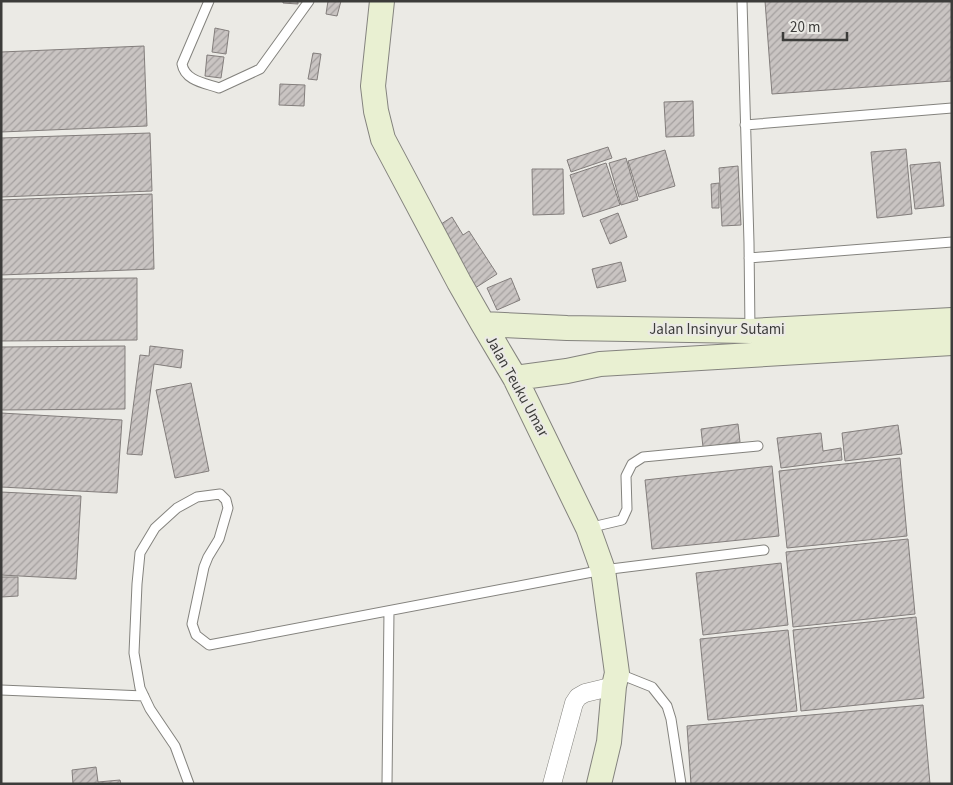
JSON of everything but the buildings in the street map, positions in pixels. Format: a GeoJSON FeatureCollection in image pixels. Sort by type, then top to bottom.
{"type":"FeatureCollection","features":[{"type":"Feature","properties":{"kind":"street","name":"Jalan Teuku Umar"},"geometry":{"type":"LineString","coordinates":[[382,1],[373,86],[376,111],[383,139],[459,282],[515,378],[588,528],[603,570],[615,679],[609,742],[599,784]]}},
{"type":"Feature","properties":{"kind":"street","name":"Jalan Insinyur Sutami"},"geometry":{"type":"LineString","coordinates":[[483,324],[567,328],[951,335]]}},
{"type":"Feature","properties":{"kind":"street","name":"Jalan Insinyur Sutami"},"geometry":{"type":"LineString","coordinates":[[515,378],[568,371],[600,364],[951,335]]}},
{"type":"Feature","properties":{"kind":"street"},"geometry":{"type":"LineString","coordinates":[[552,784],[574,703],[578,697],[615,679]]}},
{"type":"Feature","properties":{"kind":"lane"},"geometry":{"type":"LineString","coordinates":[[209,1],[182,64],[183,69],[192,79],[219,88],[260,69],[308,1]]}},
{"type":"Feature","properties":{"kind":"lane"},"geometry":{"type":"LineString","coordinates":[[742,1],[750,331]]}},
{"type":"Feature","properties":{"kind":"lane"},"geometry":{"type":"LineString","coordinates":[[745,125],[952,108]]}},
{"type":"Feature","properties":{"kind":"lane"},"geometry":{"type":"LineString","coordinates":[[749,258],[952,242]]}},
{"type":"Feature","properties":{"kind":"lane"},"geometry":{"type":"LineString","coordinates":[[588,528],[622,520],[627,509],[626,476],[632,464],[643,457],[758,446]]}},
{"type":"Feature","properties":{"kind":"lane"},"geometry":{"type":"LineString","coordinates":[[190,784],[175,746],[150,710],[140,688],[134,653],[140,553],[154,528],[178,508],[197,498],[220,494],[226,500],[228,508],[219,539],[208,557],[204,568],[192,624],[196,635],[209,645],[603,570],[764,550]]}},
{"type":"Feature","properties":{"kind":"lane"},"geometry":{"type":"LineString","coordinates":[[387,784],[389,611]]}},
{"type":"Feature","properties":{"kind":"lane"},"geometry":{"type":"LineString","coordinates":[[615,679],[652,686],[667,706],[671,719],[681,784]]}},
{"type":"Feature","properties":{"kind":"lane"},"geometry":{"type":"LineString","coordinates":[[1,690],[144,696]]}}]}
